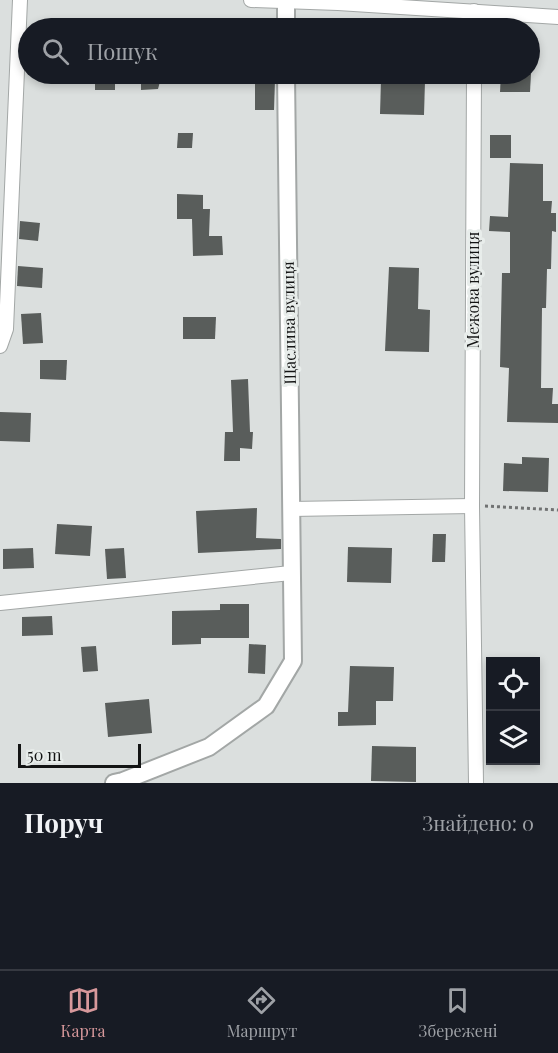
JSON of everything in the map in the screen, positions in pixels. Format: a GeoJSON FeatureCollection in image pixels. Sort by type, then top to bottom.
{"type":"FeatureCollection","features":[{"type":"Feature","properties":{"kind":"street"},"geometry":{"type":"LineString","coordinates":[[19,18],[20,0]]}},
{"type":"Feature","properties":{"kind":"street"},"geometry":{"type":"LineString","coordinates":[[251,0],[339,1],[558,17]]}},
{"type":"Feature","properties":{"kind":"street"},"geometry":{"type":"LineString","coordinates":[[286,1],[286,18]]}},
{"type":"Feature","properties":{"kind":"street"},"geometry":{"type":"LineString","coordinates":[[474,11],[474,18]]}},
{"type":"Feature","properties":{"kind":"street"},"geometry":{"type":"LineString","coordinates":[[0,346],[6,329],[18,47]]}},
{"type":"Feature","properties":{"kind":"street","name":"Щаслива вулиця"},"geometry":{"type":"LineString","coordinates":[[114,783],[209,747],[266,706],[293,661],[286,84]]}},
{"type":"Feature","properties":{"kind":"street","name":"Межова вулиця"},"geometry":{"type":"LineString","coordinates":[[474,84],[472,506],[476,783]]}},
{"type":"Feature","properties":{"kind":"street"},"geometry":{"type":"LineString","coordinates":[[291,509],[472,506]]}},
{"type":"Feature","properties":{"kind":"street"},"geometry":{"type":"LineString","coordinates":[[0,603],[291,573]]}},
{"type":"Feature","properties":{"kind":"path"},"geometry":{"type":"LineString","coordinates":[[472,506],[558,510]]}},
{"type":"Feature","properties":{"kind":"building"},"geometry":{"type":"Polygon","coordinates":[[[95,84],[115,84],[115,90],[95,90],[95,84]]]}},
{"type":"Feature","properties":{"kind":"building"},"geometry":{"type":"Polygon","coordinates":[[[141,84],[159,84],[158,89],[141,90],[141,84]]]}},
{"type":"Feature","properties":{"kind":"building"},"geometry":{"type":"Polygon","coordinates":[[[255,84],[275,84],[274,110],[255,110],[255,84]]]}},
{"type":"Feature","properties":{"kind":"building"},"geometry":{"type":"Polygon","coordinates":[[[381,84],[425,84],[424,115],[380,114],[381,84]]]}},
{"type":"Feature","properties":{"kind":"building"},"geometry":{"type":"Polygon","coordinates":[[[500,84],[530,84],[530,92],[500,92],[500,84]]]}},
{"type":"Feature","properties":{"kind":"building"},"geometry":{"type":"Polygon","coordinates":[[[178,133],[193,133],[192,148],[177,148],[178,133]]]}},
{"type":"Feature","properties":{"kind":"building"},"geometry":{"type":"Polygon","coordinates":[[[490,135],[511,135],[511,158],[490,158],[490,135]]]}},
{"type":"Feature","properties":{"kind":"building"},"geometry":{"type":"Polygon","coordinates":[[[510,163],[543,164],[543,201],[552,201],[551,213],[556,213],[556,232],[552,231],[551,269],[547,269],[546,308],[542,308],[541,388],[553,388],[552,404],[558,404],[558,423],[507,422],[509,368],[500,367],[502,273],[510,273],[510,232],[489,231],[490,216],[508,217],[510,163]]]}},
{"type":"Feature","properties":{"kind":"building"},"geometry":{"type":"Polygon","coordinates":[[[177,194],[203,195],[203,209],[210,209],[209,236],[222,236],[223,255],[193,256],[192,219],[177,219],[177,194]]]}},
{"type":"Feature","properties":{"kind":"building"},"geometry":{"type":"Polygon","coordinates":[[[20,221],[40,223],[38,241],[19,239],[20,221]]]}},
{"type":"Feature","properties":{"kind":"building"},"geometry":{"type":"Polygon","coordinates":[[[18,266],[43,268],[42,288],[17,286],[18,266]]]}},
{"type":"Feature","properties":{"kind":"building"},"geometry":{"type":"Polygon","coordinates":[[[389,267],[419,268],[418,309],[430,310],[429,352],[385,351],[389,267]]]}},
{"type":"Feature","properties":{"kind":"building"},"geometry":{"type":"Polygon","coordinates":[[[41,313],[43,343],[23,344],[21,314],[41,313]]]}},
{"type":"Feature","properties":{"kind":"building"},"geometry":{"type":"Polygon","coordinates":[[[183,317],[216,317],[215,339],[183,339],[183,317]]]}},
{"type":"Feature","properties":{"kind":"building"},"geometry":{"type":"Polygon","coordinates":[[[40,360],[67,360],[66,380],[40,379],[40,360]]]}},
{"type":"Feature","properties":{"kind":"building"},"geometry":{"type":"Polygon","coordinates":[[[248,379],[250,432],[253,432],[252,449],[240,448],[240,461],[224,461],[225,432],[233,432],[231,380],[248,379]]]}},
{"type":"Feature","properties":{"kind":"building"},"geometry":{"type":"Polygon","coordinates":[[[0,412],[31,413],[30,442],[0,441],[0,412]]]}},
{"type":"Feature","properties":{"kind":"building"},"geometry":{"type":"Polygon","coordinates":[[[522,457],[549,458],[548,492],[503,491],[504,463],[522,464],[522,457]]]}},
{"type":"Feature","properties":{"kind":"building"},"geometry":{"type":"Polygon","coordinates":[[[257,508],[256,538],[281,539],[281,549],[198,553],[196,511],[257,508]]]}},
{"type":"Feature","properties":{"kind":"building"},"geometry":{"type":"Polygon","coordinates":[[[57,524],[92,526],[90,556],[55,554],[57,524]]]}},
{"type":"Feature","properties":{"kind":"building"},"geometry":{"type":"Polygon","coordinates":[[[433,534],[446,534],[445,562],[432,562],[433,534]]]}},
{"type":"Feature","properties":{"kind":"building"},"geometry":{"type":"Polygon","coordinates":[[[348,547],[392,548],[391,583],[347,582],[348,547]]]}},
{"type":"Feature","properties":{"kind":"building"},"geometry":{"type":"Polygon","coordinates":[[[33,548],[34,568],[3,569],[3,549],[33,548]]]}},
{"type":"Feature","properties":{"kind":"building"},"geometry":{"type":"Polygon","coordinates":[[[124,548],[126,578],[107,579],[105,549],[124,548]]]}},
{"type":"Feature","properties":{"kind":"building"},"geometry":{"type":"Polygon","coordinates":[[[220,604],[249,604],[249,638],[201,638],[201,644],[172,645],[172,611],[220,610],[220,604]]]}},
{"type":"Feature","properties":{"kind":"building"},"geometry":{"type":"Polygon","coordinates":[[[52,616],[53,635],[22,636],[22,617],[52,616]]]}},
{"type":"Feature","properties":{"kind":"building"},"geometry":{"type":"Polygon","coordinates":[[[249,644],[266,645],[265,674],[248,673],[249,644]]]}},
{"type":"Feature","properties":{"kind":"building"},"geometry":{"type":"Polygon","coordinates":[[[96,646],[98,671],[83,672],[81,647],[96,646]]]}},
{"type":"Feature","properties":{"kind":"building"},"geometry":{"type":"Polygon","coordinates":[[[350,666],[394,667],[393,701],[376,701],[376,725],[338,726],[338,712],[348,712],[350,666]]]}},
{"type":"Feature","properties":{"kind":"building"},"geometry":{"type":"Polygon","coordinates":[[[149,699],[152,733],[108,737],[105,703],[149,699]]]}},
{"type":"Feature","properties":{"kind":"building"},"geometry":{"type":"Polygon","coordinates":[[[372,746],[416,747],[416,782],[371,781],[372,746]]]}}]}
